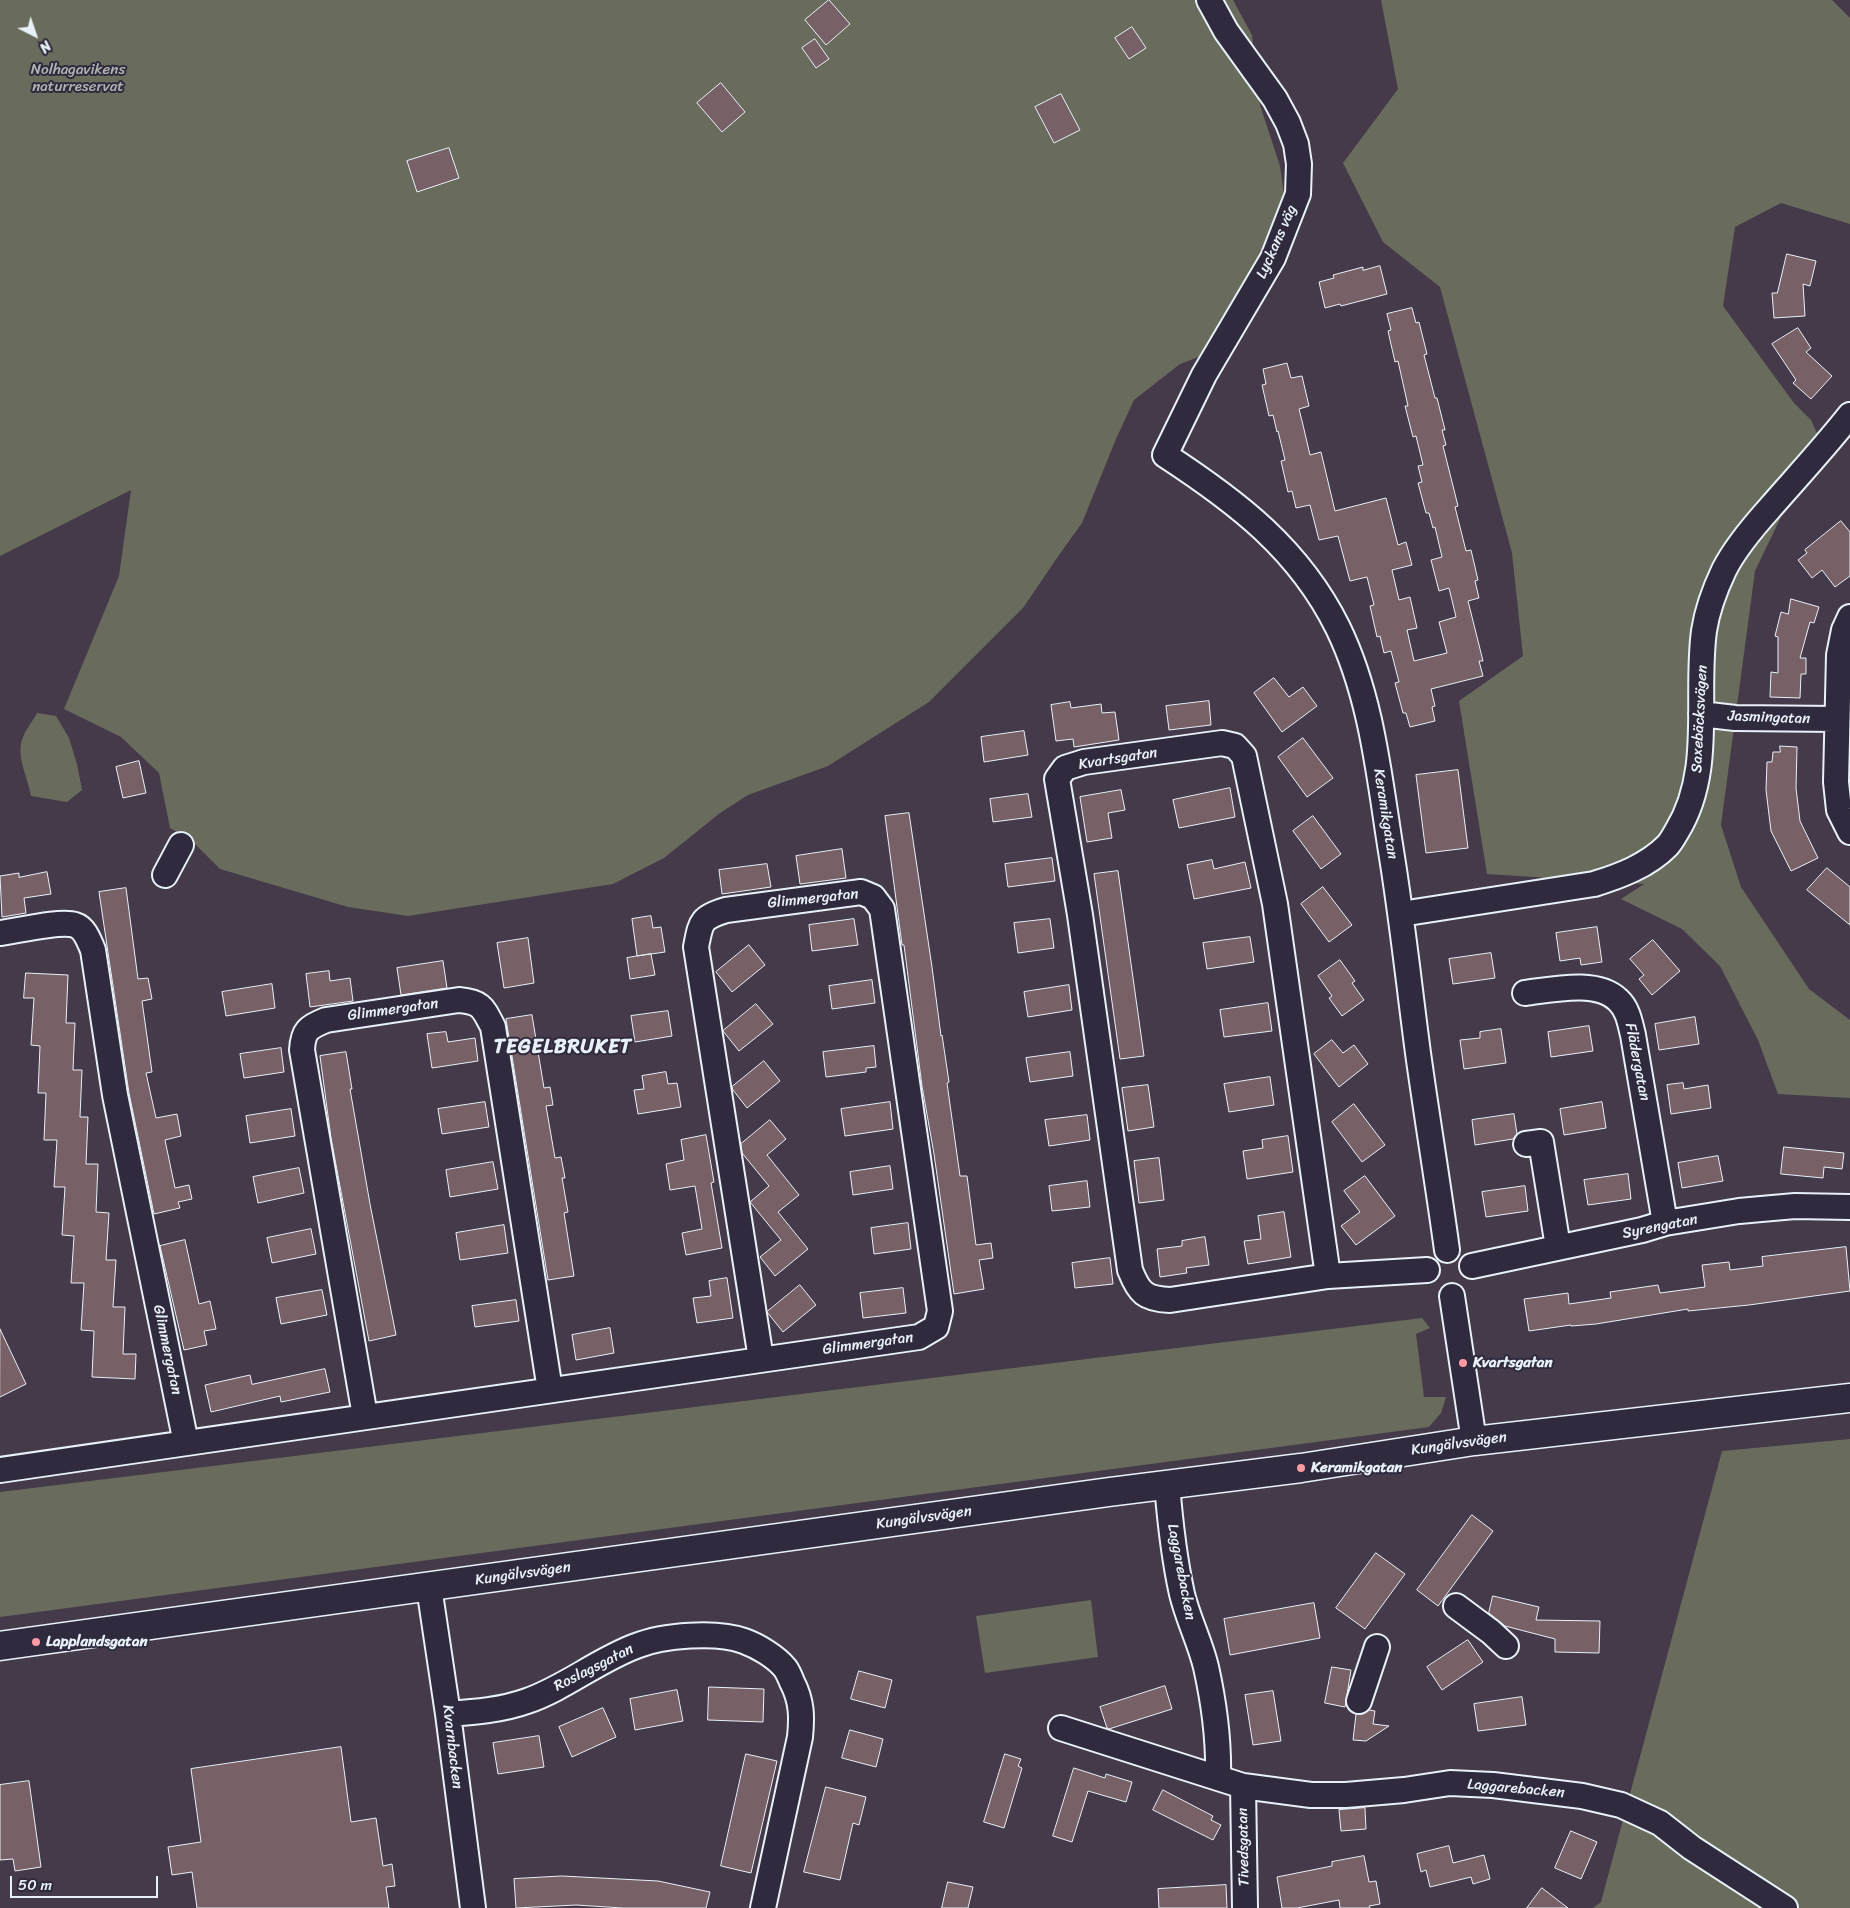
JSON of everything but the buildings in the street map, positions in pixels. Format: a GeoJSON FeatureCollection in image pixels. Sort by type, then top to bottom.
{"type":"FeatureCollection","features":[{"type":"Feature","properties":{"kind":"main road","name":"Kungälvsvägen"},"geometry":{"type":"LineString","coordinates":[[0,1646],[1167,1484],[1301,1468],[1474,1441],[1850,1398]]}},
{"type":"Feature","properties":{"kind":"street","name":"Lyckans väg"},"geometry":{"type":"LineString","coordinates":[[1165,456],[1204,375],[1273,258],[1298,194],[1299,164],[1296,144],[1288,122],[1275,99],[1226,31],[1209,0]]}},
{"type":"Feature","properties":{"kind":"street","name":"Saxebäcksvägen"},"geometry":{"type":"LineString","coordinates":[[1401,914],[1594,884],[1621,876],[1650,860],[1668,845],[1682,823],[1695,790],[1700,759],[1704,630],[1713,596],[1724,570],[1737,548],[1757,523],[1850,415]]}},
{"type":"Feature","properties":{"kind":"street","name":"Keramikgatan"},"geometry":{"type":"LineString","coordinates":[[1165,456],[1217,489],[1238,505],[1269,533],[1304,574],[1338,628],[1367,706],[1401,914],[1418,1053],[1447,1250]]}},
{"type":"Feature","properties":{"kind":"street"},"geometry":{"type":"LineString","coordinates":[[1850,617],[1844,630],[1839,655],[1836,782],[1839,810],[1850,832]]}},
{"type":"Feature","properties":{"kind":"street","name":"Jasmingatan"},"geometry":{"type":"LineString","coordinates":[[1701,714],[1735,718],[1837,719]]}},
{"type":"Feature","properties":{"kind":"street","name":"Kvartsgatan"},"geometry":{"type":"LineString","coordinates":[[1328,1276],[1275,904],[1244,756],[1235,746],[1222,743],[1084,762],[1064,768],[1057,779],[1080,915],[1130,1270],[1137,1287],[1154,1300],[1170,1300],[1328,1276],[1427,1270]]}},
{"type":"Feature","properties":{"kind":"street"},"geometry":{"type":"LineString","coordinates":[[165,875],[181,845]]}},
{"type":"Feature","properties":{"kind":"street","name":"Glimmergatan"},"geometry":{"type":"LineString","coordinates":[[0,1470],[919,1337],[936,1328],[940,1311],[882,909],[873,897],[862,892],[726,910],[709,915],[700,924],[696,947],[761,1359]]}},
{"type":"Feature","properties":{"kind":"street","name":"Glimmergatan"},"geometry":{"type":"LineString","coordinates":[[0,933],[60,924],[75,925],[84,932],[93,950],[115,1095],[186,1443]]}},
{"type":"Feature","properties":{"kind":"street","name":"Flädergatan"},"geometry":{"type":"LineString","coordinates":[[1525,993],[1583,987],[1602,990],[1618,999],[1627,1013],[1665,1223]]}},
{"type":"Feature","properties":{"kind":"street","name":"Glimmergatan"},"geometry":{"type":"LineString","coordinates":[[365,1416],[302,1050],[303,1037],[312,1025],[326,1020],[459,1000],[472,1001],[483,1007],[493,1027],[550,1390]]}},
{"type":"Feature","properties":{"kind":"street"},"geometry":{"type":"LineString","coordinates":[[1526,1144],[1541,1142],[1558,1247]]}},
{"type":"Feature","properties":{"kind":"street","name":"Syrengatan"},"geometry":{"type":"LineString","coordinates":[[1472,1266],[1665,1223],[1739,1211],[1795,1206],[1850,1207]]}},
{"type":"Feature","properties":{"kind":"street"},"geometry":{"type":"LineString","coordinates":[[1447,1250],[1455,1250],[1467,1257],[1472,1266],[1473,1276],[1466,1290],[1452,1296],[1445,1296],[1433,1289],[1429,1283],[1427,1270],[1429,1261],[1434,1255],[1447,1250]]}},
{"type":"Feature","properties":{"kind":"street"},"geometry":{"type":"LineString","coordinates":[[1452,1296],[1474,1441]]}},
{"type":"Feature","properties":{"kind":"street","name":"Laggarebacken"},"geometry":{"type":"LineString","coordinates":[[1167,1484],[1171,1532],[1182,1595],[1206,1666],[1219,1750],[1218,1777]]}},
{"type":"Feature","properties":{"kind":"street","name":"Kvarnbacken"},"geometry":{"type":"LineString","coordinates":[[429,1587],[448,1714],[473,1908]]}},
{"type":"Feature","properties":{"kind":"street"},"geometry":{"type":"LineString","coordinates":[[1456,1606],[1491,1632],[1506,1646]]}},
{"type":"Feature","properties":{"kind":"street","name":"Roslagsgatan"},"geometry":{"type":"LineString","coordinates":[[448,1714],[493,1710],[528,1701],[596,1664],[637,1645],[678,1636],[712,1636],[744,1641],[769,1654],[786,1669],[798,1694],[802,1713],[800,1737],[763,1908]]}},
{"type":"Feature","properties":{"kind":"street"},"geometry":{"type":"LineString","coordinates":[[1359,1701],[1377,1647]]}},
{"type":"Feature","properties":{"kind":"street","name":"Laggarebacken"},"geometry":{"type":"LineString","coordinates":[[1061,1728],[1243,1786],[1311,1795],[1346,1795],[1404,1790],[1450,1783],[1582,1796],[1621,1805],[1660,1823],[1692,1848],[1785,1908]]}},
{"type":"Feature","properties":{"kind":"street","name":"Tivedsgatan"},"geometry":{"type":"LineString","coordinates":[[1243,1786],[1245,1908]]}},
{"type":"Feature","properties":{"kind":"green space","name":"Nolhagavikens naturreservat"},"geometry":{"type":"Polygon","coordinates":[[[0,0],[1233,0],[1252,35],[1260,105],[1280,166],[1286,209],[1259,272],[1201,356],[1180,364],[1134,400],[1082,523],[1023,608],[929,702],[828,766],[748,795],[720,813],[664,858],[613,884],[408,916],[348,907],[220,869],[191,840],[170,828],[159,773],[121,737],[64,709],[119,576],[131,490],[0,556],[0,0]]]}},
{"type":"Feature","properties":{"kind":"green space"},"geometry":{"type":"Polygon","coordinates":[[[1381,0],[1832,0],[1850,18],[1850,224],[1781,203],[1735,227],[1723,306],[1794,403],[1811,420],[1819,438],[1755,571],[1721,825],[1741,887],[1809,989],[1850,1020],[1850,1098],[1778,1094],[1758,1040],[1720,966],[1682,929],[1621,899],[1644,884],[1487,874],[1459,701],[1523,656],[1512,553],[1440,287],[1383,242],[1343,163],[1398,89],[1381,0]]]}},
{"type":"Feature","properties":{"kind":"green space"},"geometry":{"type":"Polygon","coordinates":[[[37,713],[56,716],[69,738],[82,790],[67,802],[31,796],[20,752],[24,734],[37,713]]]}},
{"type":"Feature","properties":{"kind":"green space"},"geometry":{"type":"Polygon","coordinates":[[[1422,1318],[1430,1328],[1416,1334],[1424,1397],[1446,1397],[1441,1413],[1429,1427],[0,1617],[0,1492],[1422,1318]]]}},
{"type":"Feature","properties":{"kind":"green space"},"geometry":{"type":"Polygon","coordinates":[[[1850,1439],[1850,1908],[1593,1908],[1601,1902],[1722,1451],[1850,1439]]]}},
{"type":"Feature","properties":{"kind":"green space"},"geometry":{"type":"Polygon","coordinates":[[[1091,1600],[1098,1657],[985,1673],[976,1616],[1091,1600]]]}},
{"type":"Feature","properties":{"kind":"place","name":"Kvartsgatan"},"geometry":{"type":"Point","coordinates":[1463,1363]}},
{"type":"Feature","properties":{"kind":"place","name":"Keramikgatan"},"geometry":{"type":"Point","coordinates":[1301,1468]}},
{"type":"Feature","properties":{"kind":"place","name":"Lapplandsgatan"},"geometry":{"type":"Point","coordinates":[36,1642]}},
{"type":"Feature","properties":{"kind":"district","name":"TEGELBRUKET"},"geometry":{"type":"Point","coordinates":[563,1048]}}]}
